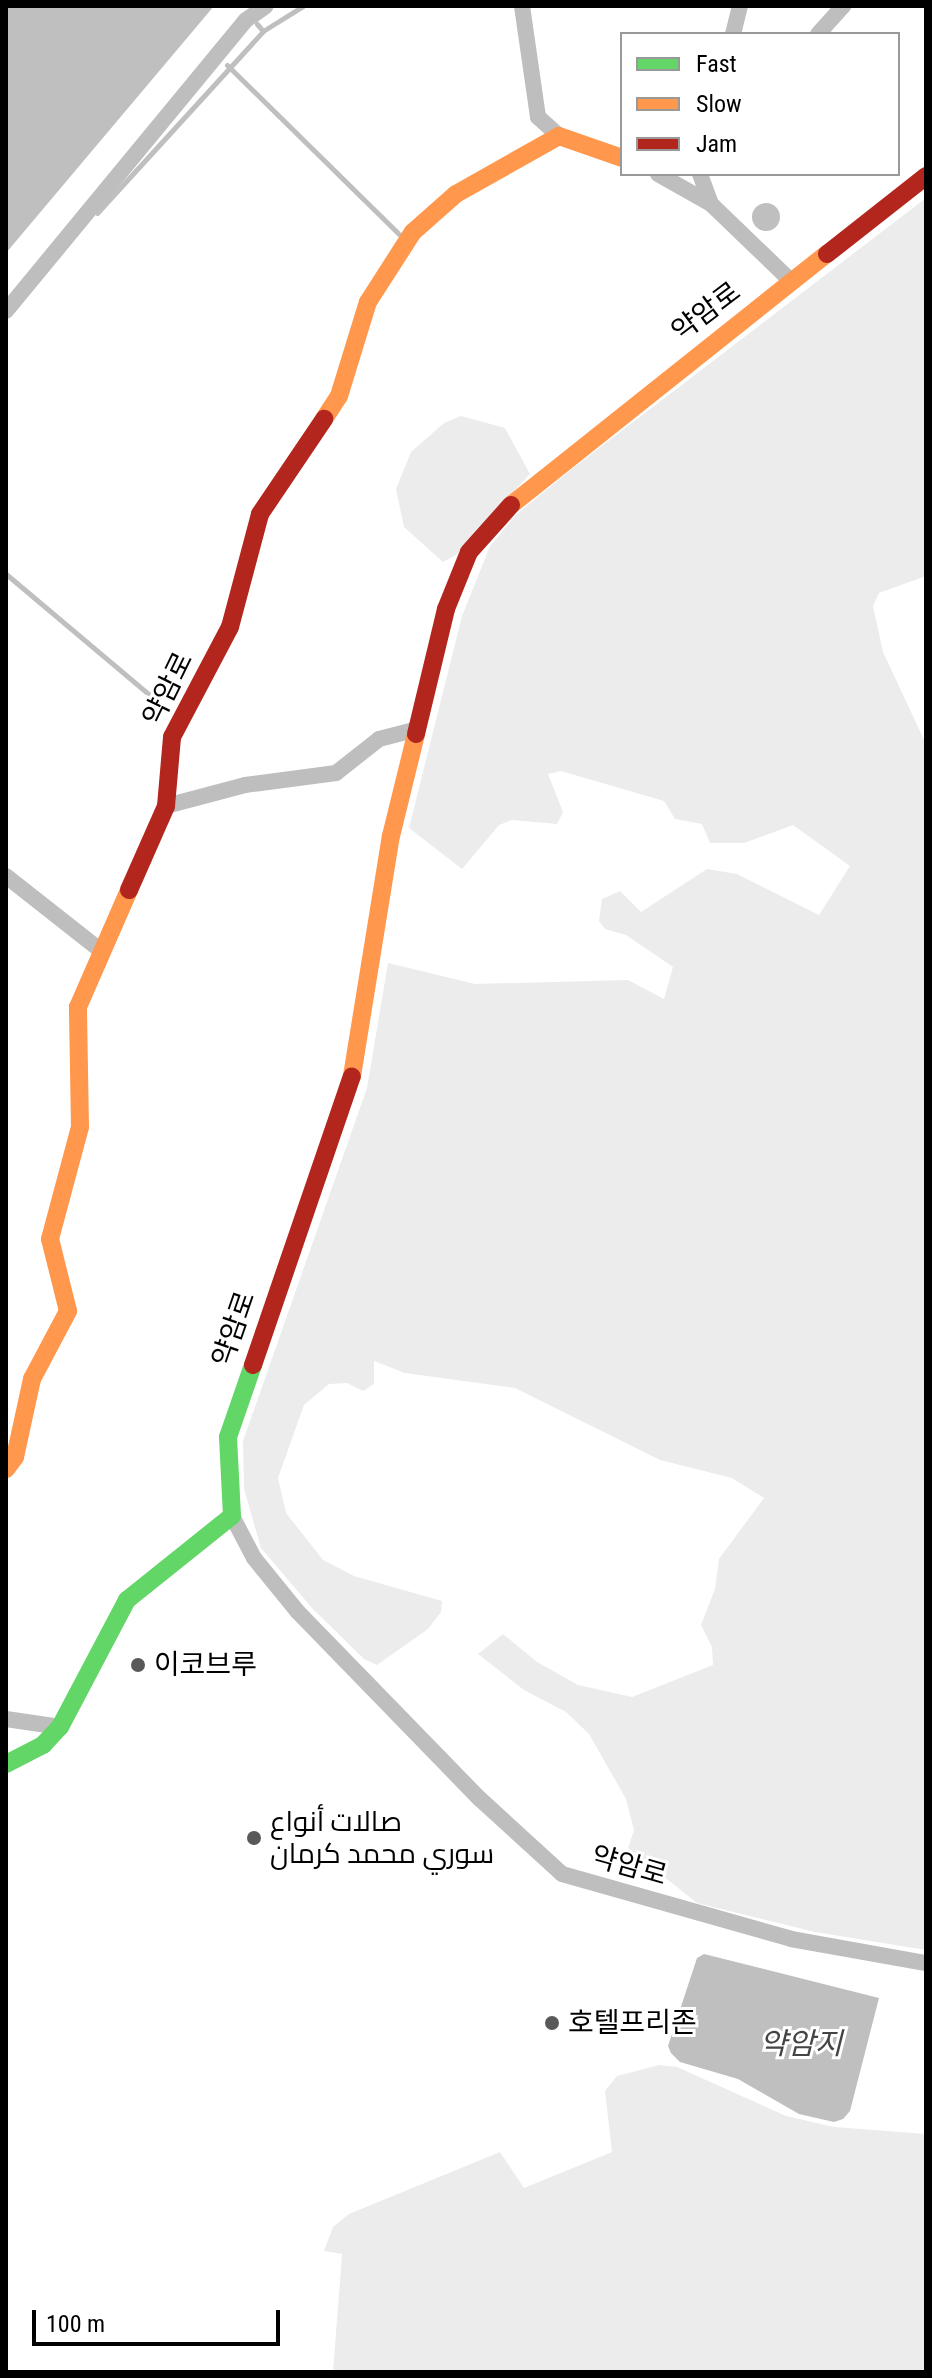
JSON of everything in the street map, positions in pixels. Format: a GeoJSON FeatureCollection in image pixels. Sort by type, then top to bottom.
{"type":"FeatureCollection","features":[{"type":"Feature","properties":{"kind":"street"},"geometry":{"type":"LineString","coordinates":[[6,311],[246,20],[266,6]]}},
{"type":"Feature","properties":{"kind":"street"},"geometry":{"type":"LineString","coordinates":[[522,6],[538,117],[559,136],[620,157]]}},
{"type":"Feature","properties":{"kind":"street"},"geometry":{"type":"LineString","coordinates":[[734,32],[740,6]]}},
{"type":"Feature","properties":{"kind":"street"},"geometry":{"type":"LineString","coordinates":[[820,32],[843,6]]}},
{"type":"Feature","properties":{"kind":"street","name":"약암로"},"geometry":{"type":"LineString","coordinates":[[6,1469],[15,1457],[32,1379],[68,1311],[50,1239],[80,1127],[78,1007],[100,950],[166,806],[172,737],[230,627],[260,514],[339,396],[359,325],[382,275],[413,232],[456,194],[559,136]]}},
{"type":"Feature","properties":{"kind":"street"},"geometry":{"type":"LineString","coordinates":[[662,176],[711,204],[792,282]]}},
{"type":"Feature","properties":{"kind":"street"},"geometry":{"type":"LineString","coordinates":[[701,176],[711,204]]}},
{"type":"Feature","properties":{"kind":"street","name":"약암로"},"geometry":{"type":"LineString","coordinates":[[926,176],[522,493],[485,528],[459,570],[446,609],[391,836],[356,1063],[228,1437],[232,1516],[254,1558],[286,1599],[480,1799],[562,1874],[791,1939],[926,1963]]}},
{"type":"Feature","properties":{"kind":"street"},"geometry":{"type":"LineString","coordinates":[[166,806],[245,785],[336,773],[379,739],[418,729]]}},
{"type":"Feature","properties":{"kind":"street"},"geometry":{"type":"LineString","coordinates":[[6,876],[100,950]]}},
{"type":"Feature","properties":{"kind":"street"},"geometry":{"type":"LineString","coordinates":[[6,1764],[43,1745],[60,1727],[127,1600],[232,1516]]}},
{"type":"Feature","properties":{"kind":"street"},"geometry":{"type":"LineString","coordinates":[[6,1719],[60,1727]]}},
{"type":"Feature","properties":{"kind":"shaded area"},"geometry":{"type":"Polygon","coordinates":[[[926,198],[926,576],[879,593],[873,606],[883,652],[926,744],[926,1950],[815,1932],[697,1903],[628,1848],[634,1830],[626,1799],[589,1734],[566,1712],[524,1690],[478,1654],[503,1634],[537,1662],[578,1685],[632,1697],[713,1665],[712,1647],[701,1625],[715,1589],[719,1559],[764,1498],[732,1478],[660,1460],[515,1388],[405,1373],[374,1361],[374,1384],[363,1391],[347,1383],[329,1384],[304,1405],[278,1478],[286,1513],[323,1560],[354,1576],[442,1601],[441,1612],[428,1629],[377,1665],[364,1659],[312,1608],[261,1548],[244,1489],[243,1441],[367,1088],[388,963],[475,984],[628,980],[664,999],[673,967],[626,935],[605,929],[599,921],[602,899],[620,891],[641,912],[707,869],[737,874],[819,915],[850,866],[793,825],[744,843],[710,843],[702,824],[675,819],[664,801],[561,771],[548,774],[563,812],[557,824],[512,820],[499,825],[462,869],[409,828],[462,616],[490,546],[516,515],[573,468],[926,198]]]}},
{"type":"Feature","properties":{"kind":"shaded area"},"geometry":{"type":"Polygon","coordinates":[[[461,416],[505,428],[530,474],[456,555],[443,562],[404,527],[396,489],[411,452],[444,423],[461,416]]]}},
{"type":"Feature","properties":{"kind":"shaded area"},"geometry":{"type":"Polygon","coordinates":[[[659,2065],[677,2067],[786,2116],[834,2127],[926,2134],[926,2372],[333,2372],[342,2254],[324,2251],[333,2227],[349,2214],[500,2152],[524,2188],[612,2152],[605,2091],[617,2076],[659,2065]]]}},
{"type":"Feature","properties":{"kind":"water"},"geometry":{"type":"Polygon","coordinates":[[[6,6],[214,6],[6,253],[6,6]]]}},
{"type":"Feature","properties":{"kind":"water"},"geometry":{"type":"Polygon","coordinates":[[[766,203],[776,207],[780,217],[776,227],[766,231],[756,227],[752,217],[756,207],[766,203]]]}},
{"type":"Feature","properties":{"kind":"water","name":"약암지"},"geometry":{"type":"Polygon","coordinates":[[[704,1954],[879,1998],[850,2111],[843,2119],[834,2122],[799,2114],[738,2079],[680,2062],[671,2053],[668,2046],[697,1958],[704,1954]]]}},
{"type":"Feature","properties":{"kind":"waterway"},"geometry":{"type":"LineString","coordinates":[[257,24],[263,31],[303,6]]}},
{"type":"Feature","properties":{"kind":"waterway"},"geometry":{"type":"LineString","coordinates":[[97,213],[263,31]]}},
{"type":"Feature","properties":{"kind":"waterway"},"geometry":{"type":"LineString","coordinates":[[227,65],[399,234]]}},
{"type":"Feature","properties":{"kind":"waterway"},"geometry":{"type":"LineString","coordinates":[[6,574],[159,703]]}},
{"type":"Feature","properties":{"kind":"traffic: fast"},"geometry":{"type":"LineString","coordinates":[[6,1764],[43,1745],[60,1727],[127,1600],[232,1516],[228,1437],[253,1365]]}},
{"type":"Feature","properties":{"kind":"traffic: slow"},"geometry":{"type":"LineString","coordinates":[[324,419],[339,396],[368,302],[413,232],[456,194],[559,136],[620,157]]}},
{"type":"Feature","properties":{"kind":"traffic: slow"},"geometry":{"type":"LineString","coordinates":[[511,505],[827,254]]}},
{"type":"Feature","properties":{"kind":"traffic: slow"},"geometry":{"type":"LineString","coordinates":[[352,1076],[391,836],[416,734]]}},
{"type":"Feature","properties":{"kind":"traffic: slow"},"geometry":{"type":"LineString","coordinates":[[6,1469],[15,1457],[32,1379],[68,1311],[50,1239],[80,1127],[78,1007],[129,890]]}},
{"type":"Feature","properties":{"kind":"traffic: jam"},"geometry":{"type":"LineString","coordinates":[[827,254],[926,176]]}},
{"type":"Feature","properties":{"kind":"traffic: jam"},"geometry":{"type":"LineString","coordinates":[[129,890],[166,806],[172,737],[230,627],[260,514],[324,419]]}},
{"type":"Feature","properties":{"kind":"traffic: jam"},"geometry":{"type":"LineString","coordinates":[[416,734],[446,609],[469,552],[511,505]]}},
{"type":"Feature","properties":{"kind":"traffic: jam"},"geometry":{"type":"LineString","coordinates":[[253,1365],[352,1076]]}},
{"type":"Feature","properties":{"kind":"place","name":"이코브루"},"geometry":{"type":"Point","coordinates":[138,1665]}},
{"type":"Feature","properties":{"kind":"place","name":"صالات أنواع سوري محمد كرمان"},"geometry":{"type":"Point","coordinates":[254,1838]}},
{"type":"Feature","properties":{"kind":"place","name":"호텔프리존"},"geometry":{"type":"Point","coordinates":[552,2023]}}]}
